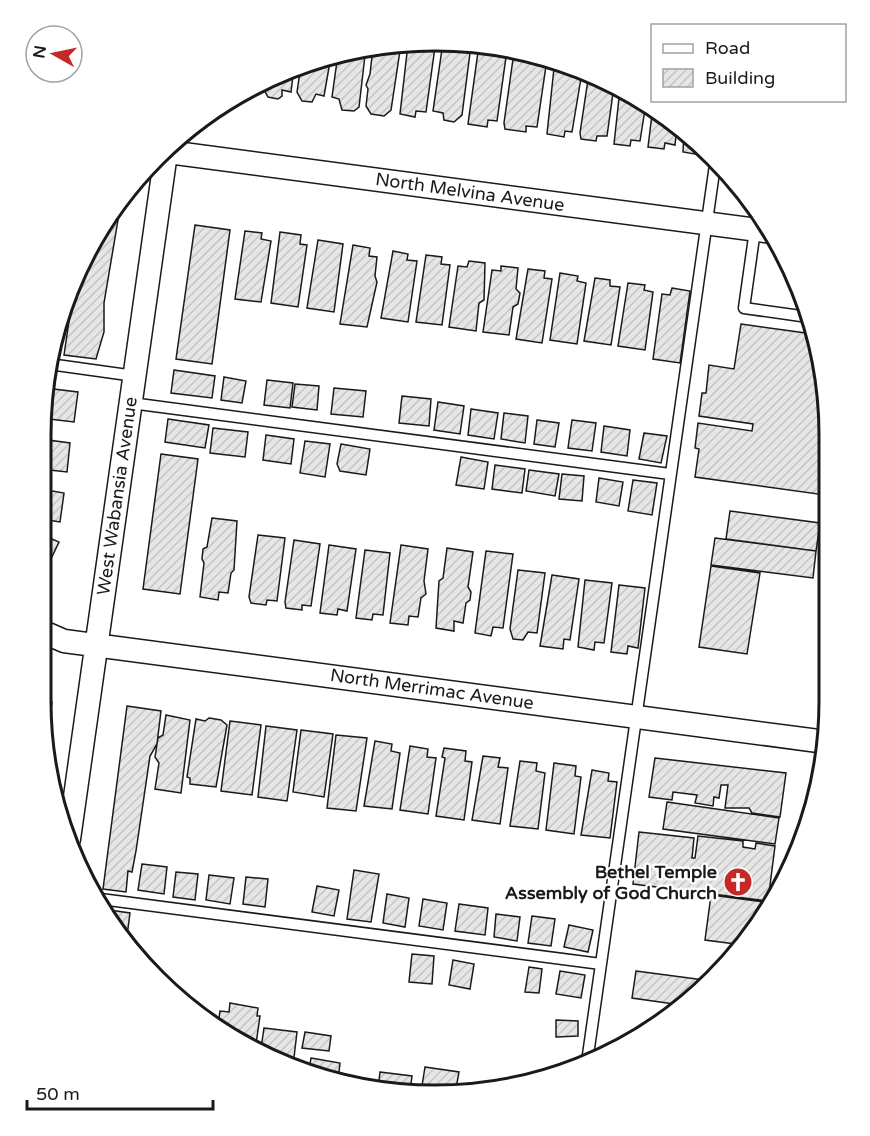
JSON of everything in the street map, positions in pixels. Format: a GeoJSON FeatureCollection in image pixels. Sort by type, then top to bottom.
{"type":"FeatureCollection","features":[{"type":"Feature","properties":{"kind":"street","name":"North Melvina Avenue"},"geometry":{"type":"LineString","coordinates":[[173,154],[760,231]]}},
{"type":"Feature","properties":{"kind":"street","name":"West Wabansia Avenue"},"geometry":{"type":"LineString","coordinates":[[71,824],[166,160]]}},
{"type":"Feature","properties":{"kind":"street","name":"North Merrimac Avenue"},"geometry":{"type":"LineString","coordinates":[[51,635],[64,641],[817,741]]}},
{"type":"Feature","properties":{"kind":"lane"},"geometry":{"type":"LineString","coordinates":[[587,1053],[714,171]]}},
{"type":"Feature","properties":{"kind":"lane"},"geometry":{"type":"LineString","coordinates":[[762,234],[744,308],[800,316]]}},
{"type":"Feature","properties":{"kind":"lane"},"geometry":{"type":"LineString","coordinates":[[57,365],[135,376]]}},
{"type":"Feature","properties":{"kind":"lane"},"geometry":{"type":"LineString","coordinates":[[131,402],[670,474]]}},
{"type":"Feature","properties":{"kind":"lane"},"geometry":{"type":"LineString","coordinates":[[107,900],[601,964]]}},
{"type":"Feature","properties":{"kind":"building"},"geometry":{"type":"Polygon","coordinates":[[[434,51],[426,112],[416,111],[415,117],[400,114],[407,52],[434,51]]]}},
{"type":"Feature","properties":{"kind":"building"},"geometry":{"type":"Polygon","coordinates":[[[442,51],[470,53],[462,115],[454,122],[444,120],[443,113],[433,111],[442,51]]]}},
{"type":"Feature","properties":{"kind":"building"},"geometry":{"type":"Polygon","coordinates":[[[400,53],[391,110],[384,116],[371,114],[366,106],[368,89],[366,85],[372,56],[400,53]]]}},
{"type":"Feature","properties":{"kind":"building"},"geometry":{"type":"Polygon","coordinates":[[[478,53],[506,57],[497,121],[488,120],[487,127],[468,124],[478,53]]]}},
{"type":"Feature","properties":{"kind":"building"},"geometry":{"type":"Polygon","coordinates":[[[365,57],[359,107],[354,111],[342,110],[339,99],[332,97],[337,64],[365,57]]]}},
{"type":"Feature","properties":{"kind":"building"},"geometry":{"type":"Polygon","coordinates":[[[513,59],[546,67],[537,127],[526,126],[526,132],[505,129],[513,59]]]}},
{"type":"Feature","properties":{"kind":"building"},"geometry":{"type":"Polygon","coordinates":[[[329,66],[324,96],[316,94],[312,102],[302,101],[297,92],[299,76],[329,66]]]}},
{"type":"Feature","properties":{"kind":"building"},"geometry":{"type":"Polygon","coordinates":[[[554,70],[581,80],[572,132],[565,131],[564,137],[547,134],[554,70]]]}},
{"type":"Feature","properties":{"kind":"building"},"geometry":{"type":"Polygon","coordinates":[[[293,78],[291,92],[282,90],[282,96],[278,99],[268,97],[265,91],[293,78]]]}},
{"type":"Feature","properties":{"kind":"building"},"geometry":{"type":"Polygon","coordinates":[[[588,83],[613,95],[607,136],[597,136],[596,141],[581,139],[588,83]]]}},
{"type":"Feature","properties":{"kind":"building"},"geometry":{"type":"Polygon","coordinates":[[[619,98],[644,114],[640,141],[631,140],[630,146],[614,144],[619,98]]]}},
{"type":"Feature","properties":{"kind":"building"},"geometry":{"type":"Polygon","coordinates":[[[651,118],[676,136],[675,145],[665,143],[664,149],[648,147],[651,118]]]}},
{"type":"Feature","properties":{"kind":"building"},"geometry":{"type":"Polygon","coordinates":[[[683,142],[698,155],[683,152],[683,142]]]}},
{"type":"Feature","properties":{"kind":"building"},"geometry":{"type":"Polygon","coordinates":[[[118,219],[104,303],[104,332],[96,359],[64,355],[70,316],[80,288],[102,243],[118,219]]]}},
{"type":"Feature","properties":{"kind":"building"},"geometry":{"type":"Polygon","coordinates":[[[195,225],[230,230],[212,364],[176,359],[195,225]]]}},
{"type":"Feature","properties":{"kind":"building"},"geometry":{"type":"Polygon","coordinates":[[[245,231],[262,233],[261,239],[271,241],[261,302],[235,299],[245,231]]]}},
{"type":"Feature","properties":{"kind":"building"},"geometry":{"type":"Polygon","coordinates":[[[280,232],[301,235],[300,244],[307,245],[298,307],[271,303],[280,232]]]}},
{"type":"Feature","properties":{"kind":"building"},"geometry":{"type":"Polygon","coordinates":[[[318,240],[343,244],[334,312],[307,308],[318,240]]]}},
{"type":"Feature","properties":{"kind":"building"},"geometry":{"type":"Polygon","coordinates":[[[353,245],[370,248],[369,256],[377,257],[375,276],[377,282],[367,327],[340,324],[353,245]]]}},
{"type":"Feature","properties":{"kind":"building"},"geometry":{"type":"Polygon","coordinates":[[[393,251],[408,254],[407,260],[417,261],[408,322],[381,318],[393,251]]]}},
{"type":"Feature","properties":{"kind":"building"},"geometry":{"type":"Polygon","coordinates":[[[426,255],[442,257],[441,264],[450,265],[442,325],[416,322],[426,255]]]}},
{"type":"Feature","properties":{"kind":"building"},"geometry":{"type":"Polygon","coordinates":[[[469,261],[485,263],[484,300],[479,303],[476,331],[449,327],[458,266],[467,267],[469,261]]]}},
{"type":"Feature","properties":{"kind":"building"},"geometry":{"type":"Polygon","coordinates":[[[501,266],[518,268],[516,289],[520,293],[518,304],[513,307],[509,335],[483,332],[492,270],[501,271],[501,266]]]}},
{"type":"Feature","properties":{"kind":"building"},"geometry":{"type":"Polygon","coordinates":[[[528,269],[545,271],[544,278],[552,279],[542,343],[516,339],[528,269]]]}},
{"type":"Feature","properties":{"kind":"building"},"geometry":{"type":"Polygon","coordinates":[[[560,273],[578,276],[577,281],[586,283],[577,344],[550,340],[560,273]]]}},
{"type":"Feature","properties":{"kind":"building"},"geometry":{"type":"Polygon","coordinates":[[[595,278],[610,280],[610,286],[620,287],[611,345],[584,341],[595,278]]]}},
{"type":"Feature","properties":{"kind":"building"},"geometry":{"type":"Polygon","coordinates":[[[628,283],[645,285],[644,290],[653,292],[645,350],[618,346],[628,283]]]}},
{"type":"Feature","properties":{"kind":"building"},"geometry":{"type":"Polygon","coordinates":[[[672,288],[690,291],[680,363],[653,359],[662,294],[670,295],[672,288]]]}},
{"type":"Feature","properties":{"kind":"building"},"geometry":{"type":"Polygon","coordinates":[[[741,324],[805,333],[816,385],[819,494],[695,477],[699,449],[695,448],[698,423],[752,431],[753,424],[699,416],[702,393],[706,393],[709,365],[734,369],[741,324]]]}},
{"type":"Feature","properties":{"kind":"building"},"geometry":{"type":"Polygon","coordinates":[[[174,370],[215,376],[212,398],[171,393],[174,370]]]}},
{"type":"Feature","properties":{"kind":"building"},"geometry":{"type":"Polygon","coordinates":[[[224,377],[246,381],[242,403],[221,400],[224,377]]]}},
{"type":"Feature","properties":{"kind":"building"},"geometry":{"type":"Polygon","coordinates":[[[267,380],[293,383],[290,408],[264,405],[267,380]]]}},
{"type":"Feature","properties":{"kind":"building"},"geometry":{"type":"Polygon","coordinates":[[[295,384],[319,386],[317,410],[292,407],[295,384]]]}},
{"type":"Feature","properties":{"kind":"building"},"geometry":{"type":"Polygon","coordinates":[[[334,388],[366,391],[363,417],[331,414],[334,388]]]}},
{"type":"Feature","properties":{"kind":"building"},"geometry":{"type":"Polygon","coordinates":[[[54,389],[78,392],[74,422],[52,419],[54,389]]]}},
{"type":"Feature","properties":{"kind":"building"},"geometry":{"type":"Polygon","coordinates":[[[402,396],[431,399],[429,426],[399,423],[402,396]]]}},
{"type":"Feature","properties":{"kind":"building"},"geometry":{"type":"Polygon","coordinates":[[[438,402],[464,406],[460,434],[434,430],[438,402]]]}},
{"type":"Feature","properties":{"kind":"building"},"geometry":{"type":"Polygon","coordinates":[[[471,409],[498,413],[494,439],[468,435],[471,409]]]}},
{"type":"Feature","properties":{"kind":"building"},"geometry":{"type":"Polygon","coordinates":[[[504,413],[528,416],[525,443],[501,439],[504,413]]]}},
{"type":"Feature","properties":{"kind":"building"},"geometry":{"type":"Polygon","coordinates":[[[168,419],[209,425],[205,448],[165,442],[168,419]]]}},
{"type":"Feature","properties":{"kind":"building"},"geometry":{"type":"Polygon","coordinates":[[[537,420],[559,423],[555,447],[534,444],[537,420]]]}},
{"type":"Feature","properties":{"kind":"building"},"geometry":{"type":"Polygon","coordinates":[[[572,420],[596,423],[592,451],[568,448],[572,420]]]}},
{"type":"Feature","properties":{"kind":"building"},"geometry":{"type":"Polygon","coordinates":[[[604,426],[630,430],[627,456],[601,452],[604,426]]]}},
{"type":"Feature","properties":{"kind":"building"},"geometry":{"type":"Polygon","coordinates":[[[213,428],[248,432],[245,457],[210,453],[213,428]]]}},
{"type":"Feature","properties":{"kind":"building"},"geometry":{"type":"Polygon","coordinates":[[[644,433],[667,436],[661,463],[639,459],[644,433]]]}},
{"type":"Feature","properties":{"kind":"building"},"geometry":{"type":"Polygon","coordinates":[[[266,435],[294,439],[291,464],[263,460],[266,435]]]}},
{"type":"Feature","properties":{"kind":"building"},"geometry":{"type":"Polygon","coordinates":[[[51,440],[70,443],[67,472],[51,470],[51,440]]]}},
{"type":"Feature","properties":{"kind":"building"},"geometry":{"type":"Polygon","coordinates":[[[305,441],[330,444],[325,477],[300,473],[305,441]]]}},
{"type":"Feature","properties":{"kind":"building"},"geometry":{"type":"Polygon","coordinates":[[[341,444],[370,449],[366,475],[340,471],[337,464],[341,444]]]}},
{"type":"Feature","properties":{"kind":"building"},"geometry":{"type":"Polygon","coordinates":[[[161,454],[198,459],[180,594],[143,589],[161,454]]]}},
{"type":"Feature","properties":{"kind":"building"},"geometry":{"type":"Polygon","coordinates":[[[461,457],[488,462],[484,489],[456,485],[461,457]]]}},
{"type":"Feature","properties":{"kind":"building"},"geometry":{"type":"Polygon","coordinates":[[[495,465],[525,469],[522,493],[492,489],[495,465]]]}},
{"type":"Feature","properties":{"kind":"building"},"geometry":{"type":"Polygon","coordinates":[[[529,470],[559,474],[555,496],[526,491],[529,470]]]}},
{"type":"Feature","properties":{"kind":"building"},"geometry":{"type":"Polygon","coordinates":[[[562,474],[584,476],[582,501],[559,499],[562,474]]]}},
{"type":"Feature","properties":{"kind":"building"},"geometry":{"type":"Polygon","coordinates":[[[599,478],[623,482],[619,506],[596,502],[599,478]]]}},
{"type":"Feature","properties":{"kind":"building"},"geometry":{"type":"Polygon","coordinates":[[[633,480],[657,483],[652,515],[628,511],[633,480]]]}},
{"type":"Feature","properties":{"kind":"building"},"geometry":{"type":"Polygon","coordinates":[[[51,491],[64,493],[60,522],[51,521],[51,491]]]}},
{"type":"Feature","properties":{"kind":"building"},"geometry":{"type":"Polygon","coordinates":[[[730,511],[819,523],[816,551],[726,539],[730,511]]]}},
{"type":"Feature","properties":{"kind":"building"},"geometry":{"type":"Polygon","coordinates":[[[212,518],[237,521],[234,570],[231,573],[228,593],[219,592],[218,600],[200,597],[204,563],[203,549],[207,547],[212,518]]]}},
{"type":"Feature","properties":{"kind":"building"},"geometry":{"type":"Polygon","coordinates":[[[258,535],[285,538],[277,601],[267,600],[266,605],[251,603],[249,597],[258,535]]]}},
{"type":"Feature","properties":{"kind":"building"},"geometry":{"type":"Polygon","coordinates":[[[51,538],[59,542],[51,559],[51,538]]]}},
{"type":"Feature","properties":{"kind":"building"},"geometry":{"type":"Polygon","coordinates":[[[715,538],[816,551],[813,578],[711,565],[715,538]]]}},
{"type":"Feature","properties":{"kind":"building"},"geometry":{"type":"Polygon","coordinates":[[[294,540],[320,544],[311,606],[302,605],[302,610],[286,608],[285,602],[294,540]]]}},
{"type":"Feature","properties":{"kind":"building"},"geometry":{"type":"Polygon","coordinates":[[[329,545],[356,549],[347,611],[338,609],[337,615],[320,613],[329,545]]]}},
{"type":"Feature","properties":{"kind":"building"},"geometry":{"type":"Polygon","coordinates":[[[401,545],[428,549],[424,581],[426,594],[421,598],[418,617],[409,616],[408,625],[390,623],[401,545]]]}},
{"type":"Feature","properties":{"kind":"building"},"geometry":{"type":"Polygon","coordinates":[[[447,548],[473,552],[468,587],[471,592],[470,600],[466,603],[463,623],[454,621],[454,631],[436,628],[439,581],[443,578],[447,548]]]}},
{"type":"Feature","properties":{"kind":"building"},"geometry":{"type":"Polygon","coordinates":[[[365,550],[390,553],[383,615],[373,614],[372,620],[356,618],[365,550]]]}},
{"type":"Feature","properties":{"kind":"building"},"geometry":{"type":"Polygon","coordinates":[[[486,551],[513,554],[503,628],[493,627],[491,636],[475,633],[486,551]]]}},
{"type":"Feature","properties":{"kind":"building"},"geometry":{"type":"Polygon","coordinates":[[[711,566],[760,573],[747,654],[699,647],[711,566]]]}},
{"type":"Feature","properties":{"kind":"building"},"geometry":{"type":"Polygon","coordinates":[[[518,570],[545,573],[537,633],[528,632],[523,640],[513,639],[510,629],[518,570]]]}},
{"type":"Feature","properties":{"kind":"building"},"geometry":{"type":"Polygon","coordinates":[[[552,575],[579,579],[570,640],[564,639],[563,649],[540,646],[552,575]]]}},
{"type":"Feature","properties":{"kind":"building"},"geometry":{"type":"Polygon","coordinates":[[[585,580],[612,583],[604,643],[595,642],[594,650],[578,647],[585,580]]]}},
{"type":"Feature","properties":{"kind":"building"},"geometry":{"type":"Polygon","coordinates":[[[619,585],[645,588],[638,648],[628,646],[627,654],[611,652],[619,585]]]}},
{"type":"Feature","properties":{"kind":"building"},"geometry":{"type":"Polygon","coordinates":[[[127,706],[161,711],[157,744],[150,756],[136,851],[132,872],[128,871],[126,892],[103,889],[127,706]]]}},
{"type":"Feature","properties":{"kind":"building"},"geometry":{"type":"Polygon","coordinates":[[[166,715],[190,720],[181,793],[155,789],[159,763],[155,757],[158,738],[163,735],[166,715]]]}},
{"type":"Feature","properties":{"kind":"building"},"geometry":{"type":"Polygon","coordinates":[[[209,718],[221,720],[227,725],[216,787],[190,784],[190,778],[187,777],[196,719],[205,721],[209,718]]]}},
{"type":"Feature","properties":{"kind":"building"},"geometry":{"type":"Polygon","coordinates":[[[230,721],[261,725],[252,795],[221,791],[230,721]]]}},
{"type":"Feature","properties":{"kind":"building"},"geometry":{"type":"Polygon","coordinates":[[[266,726],[297,730],[287,801],[258,797],[266,726]]]}},
{"type":"Feature","properties":{"kind":"building"},"geometry":{"type":"Polygon","coordinates":[[[301,730],[333,734],[324,797],[293,792],[301,730]]]}},
{"type":"Feature","properties":{"kind":"building"},"geometry":{"type":"Polygon","coordinates":[[[336,735],[367,738],[356,811],[327,808],[336,735]]]}},
{"type":"Feature","properties":{"kind":"building"},"geometry":{"type":"Polygon","coordinates":[[[375,741],[392,744],[391,751],[400,753],[392,809],[364,806],[375,741]]]}},
{"type":"Feature","properties":{"kind":"building"},"geometry":{"type":"Polygon","coordinates":[[[410,746],[428,749],[427,757],[436,758],[428,814],[400,810],[410,746]]]}},
{"type":"Feature","properties":{"kind":"building"},"geometry":{"type":"Polygon","coordinates":[[[444,748],[466,751],[465,761],[472,762],[464,820],[436,816],[445,758],[442,757],[444,748]]]}},
{"type":"Feature","properties":{"kind":"building"},"geometry":{"type":"Polygon","coordinates":[[[483,756],[500,758],[498,767],[508,768],[500,824],[472,820],[483,756]]]}},
{"type":"Feature","properties":{"kind":"building"},"geometry":{"type":"Polygon","coordinates":[[[655,758],[786,773],[780,817],[752,813],[749,808],[725,808],[728,785],[721,785],[719,798],[714,797],[713,806],[695,803],[697,795],[673,792],[672,800],[649,797],[655,758]]]}},
{"type":"Feature","properties":{"kind":"building"},"geometry":{"type":"Polygon","coordinates":[[[520,761],[537,763],[536,771],[545,773],[538,829],[510,826],[520,761]]]}},
{"type":"Feature","properties":{"kind":"building"},"geometry":{"type":"Polygon","coordinates":[[[554,763],[576,766],[575,776],[581,777],[574,834],[546,830],[554,763]]]}},
{"type":"Feature","properties":{"kind":"building"},"geometry":{"type":"Polygon","coordinates":[[[592,770],[609,773],[608,781],[617,782],[610,838],[581,835],[592,770]]]}},
{"type":"Feature","properties":{"kind":"building"},"geometry":{"type":"Polygon","coordinates":[[[667,802],[779,818],[775,844],[663,829],[667,802]]]}},
{"type":"Feature","properties":{"kind":"building"},"geometry":{"type":"Polygon","coordinates":[[[639,832],[694,838],[692,858],[695,858],[698,836],[743,841],[743,847],[755,849],[756,843],[775,846],[769,890],[763,900],[633,884],[639,832]]]}},
{"type":"Feature","properties":{"kind":"building"},"geometry":{"type":"Polygon","coordinates":[[[142,864],[167,867],[164,894],[138,890],[142,864]]]}},
{"type":"Feature","properties":{"kind":"building"},"geometry":{"type":"Polygon","coordinates":[[[354,870],[379,874],[371,922],[347,919],[354,870]]]}},
{"type":"Feature","properties":{"kind":"building"},"geometry":{"type":"Polygon","coordinates":[[[176,872],[198,874],[195,900],[173,897],[176,872]]]}},
{"type":"Feature","properties":{"kind":"building"},"geometry":{"type":"Polygon","coordinates":[[[209,875],[234,878],[230,904],[206,900],[209,875]]]}},
{"type":"Feature","properties":{"kind":"building"},"geometry":{"type":"Polygon","coordinates":[[[246,877],[268,879],[265,907],[243,904],[246,877]]]}},
{"type":"Feature","properties":{"kind":"building"},"geometry":{"type":"Polygon","coordinates":[[[317,886],[339,890],[334,916],[312,912],[317,886]]]}},
{"type":"Feature","properties":{"kind":"building"},"geometry":{"type":"Polygon","coordinates":[[[387,894],[409,898],[405,927],[383,923],[387,894]]]}},
{"type":"Feature","properties":{"kind":"building"},"geometry":{"type":"Polygon","coordinates":[[[711,895],[762,902],[733,944],[705,940],[711,895]]]}},
{"type":"Feature","properties":{"kind":"building"},"geometry":{"type":"Polygon","coordinates":[[[423,899],[447,903],[443,930],[419,926],[423,899]]]}},
{"type":"Feature","properties":{"kind":"building"},"geometry":{"type":"Polygon","coordinates":[[[459,904],[488,908],[485,935],[455,931],[459,904]]]}},
{"type":"Feature","properties":{"kind":"building"},"geometry":{"type":"Polygon","coordinates":[[[114,911],[130,913],[128,931],[114,911]]]}},
{"type":"Feature","properties":{"kind":"building"},"geometry":{"type":"Polygon","coordinates":[[[496,914],[520,917],[517,941],[494,937],[496,914]]]}},
{"type":"Feature","properties":{"kind":"building"},"geometry":{"type":"Polygon","coordinates":[[[532,916],[555,919],[551,946],[528,943],[532,916]]]}},
{"type":"Feature","properties":{"kind":"building"},"geometry":{"type":"Polygon","coordinates":[[[569,925],[593,930],[588,952],[564,947],[569,925]]]}},
{"type":"Feature","properties":{"kind":"building"},"geometry":{"type":"Polygon","coordinates":[[[412,954],[434,956],[432,984],[409,982],[412,954]]]}},
{"type":"Feature","properties":{"kind":"building"},"geometry":{"type":"Polygon","coordinates":[[[453,960],[474,964],[470,989],[449,985],[453,960]]]}},
{"type":"Feature","properties":{"kind":"building"},"geometry":{"type":"Polygon","coordinates":[[[529,967],[542,969],[539,993],[525,992],[529,967]]]}},
{"type":"Feature","properties":{"kind":"building"},"geometry":{"type":"Polygon","coordinates":[[[560,971],[585,975],[581,998],[556,994],[560,971]]]}},
{"type":"Feature","properties":{"kind":"building"},"geometry":{"type":"Polygon","coordinates":[[[636,971],[700,979],[672,1004],[632,998],[636,971]]]}},
{"type":"Feature","properties":{"kind":"building"},"geometry":{"type":"Polygon","coordinates":[[[230,1003],[258,1008],[257,1016],[260,1016],[256,1041],[219,1018],[220,1011],[229,1012],[230,1003]]]}},
{"type":"Feature","properties":{"kind":"building"},"geometry":{"type":"Polygon","coordinates":[[[556,1020],[578,1021],[578,1036],[556,1037],[556,1020]]]}},
{"type":"Feature","properties":{"kind":"building"},"geometry":{"type":"Polygon","coordinates":[[[264,1028],[297,1032],[294,1058],[262,1043],[264,1028]]]}},
{"type":"Feature","properties":{"kind":"building"},"geometry":{"type":"Polygon","coordinates":[[[305,1032],[331,1036],[329,1051],[302,1048],[305,1032]]]}},
{"type":"Feature","properties":{"kind":"building"},"geometry":{"type":"Polygon","coordinates":[[[311,1058],[340,1063],[339,1073],[309,1064],[311,1058]]]}},
{"type":"Feature","properties":{"kind":"building"},"geometry":{"type":"Polygon","coordinates":[[[425,1067],[459,1072],[457,1084],[422,1084],[425,1067]]]}},
{"type":"Feature","properties":{"kind":"building"},"geometry":{"type":"Polygon","coordinates":[[[380,1072],[412,1076],[411,1084],[379,1081],[380,1072]]]}},
{"type":"Feature","properties":{"kind":"place","name":"Bethel Temple Assembly of God Church"},"geometry":{"type":"Point","coordinates":[738,882]}}]}
